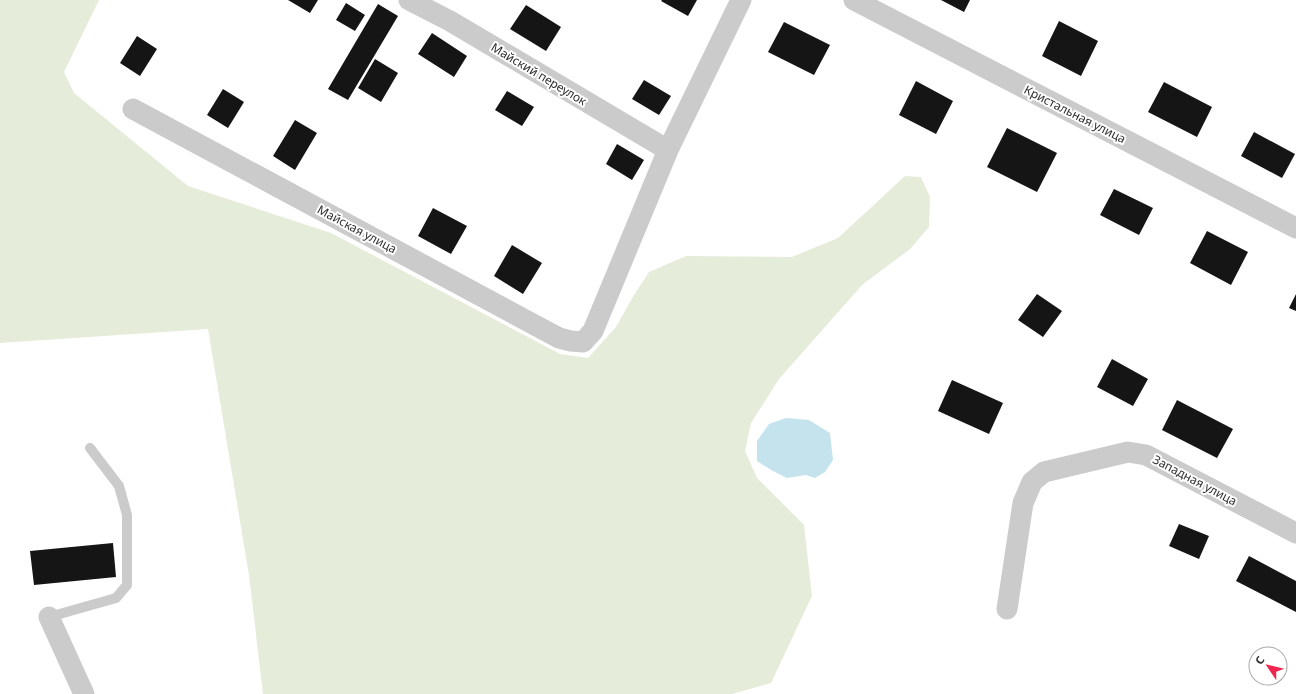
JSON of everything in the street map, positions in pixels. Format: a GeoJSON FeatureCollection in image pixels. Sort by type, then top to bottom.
{"type":"FeatureCollection","features":[{"type":"Feature","properties":{"kind":"street","name":"Майский переулок"},"geometry":{"type":"LineString","coordinates":[[409,0],[450,21],[668,150]]}},
{"type":"Feature","properties":{"kind":"street"},"geometry":{"type":"LineString","coordinates":[[668,150],[741,0]]}},
{"type":"Feature","properties":{"kind":"street","name":"Кристальная улица"},"geometry":{"type":"LineString","coordinates":[[854,0],[1296,228]]}},
{"type":"Feature","properties":{"kind":"street","name":"Майская улица"},"geometry":{"type":"LineString","coordinates":[[133,109],[559,338],[571,342],[583,342],[593,331],[668,150]]}},
{"type":"Feature","properties":{"kind":"street","name":"Западная улица"},"geometry":{"type":"LineString","coordinates":[[1007,609],[1023,503],[1032,482],[1044,472],[1128,452],[1146,454],[1296,533]]}},
{"type":"Feature","properties":{"kind":"street"},"geometry":{"type":"LineString","coordinates":[[49,617],[84,694]]}},
{"type":"Feature","properties":{"kind":"lane"},"geometry":{"type":"LineString","coordinates":[[49,617],[116,598],[127,585],[127,515],[119,486],[90,448]]}},
{"type":"Feature","properties":{"kind":"green space"},"geometry":{"type":"Polygon","coordinates":[[[0,0],[99,0],[64,72],[74,93],[188,186],[331,233],[560,354],[588,358],[616,327],[649,272],[686,256],[792,257],[838,238],[905,176],[921,177],[930,197],[929,227],[910,249],[862,285],[779,379],[751,423],[745,451],[757,478],[804,525],[812,596],[771,683],[732,694],[263,694],[249,575],[208,329],[0,343],[0,0]]]}},
{"type":"Feature","properties":{"kind":"water"},"geometry":{"type":"Polygon","coordinates":[[[786,418],[809,420],[830,433],[833,460],[825,472],[815,478],[806,475],[787,478],[757,461],[757,441],[769,424],[786,418]]]}},
{"type":"Feature","properties":{"kind":"building"},"geometry":{"type":"Polygon","coordinates":[[[288,0],[318,0],[310,13],[288,0]]]}},
{"type":"Feature","properties":{"kind":"building"},"geometry":{"type":"Polygon","coordinates":[[[697,0],[688,16],[661,1],[697,0]]]}},
{"type":"Feature","properties":{"kind":"building"},"geometry":{"type":"Polygon","coordinates":[[[941,0],[970,0],[964,12],[941,0]]]}},
{"type":"Feature","properties":{"kind":"building"},"geometry":{"type":"Polygon","coordinates":[[[346,3],[365,15],[355,31],[336,20],[346,3]]]}},
{"type":"Feature","properties":{"kind":"building"},"geometry":{"type":"Polygon","coordinates":[[[378,4],[398,16],[348,100],[328,89],[378,4]]]}},
{"type":"Feature","properties":{"kind":"building"},"geometry":{"type":"Polygon","coordinates":[[[526,5],[561,27],[546,51],[510,29],[526,5]]]}},
{"type":"Feature","properties":{"kind":"building"},"geometry":{"type":"Polygon","coordinates":[[[1059,21],[1098,41],[1081,76],[1042,56],[1059,21]]]}},
{"type":"Feature","properties":{"kind":"building"},"geometry":{"type":"Polygon","coordinates":[[[784,22],[830,45],[814,75],[768,52],[784,22]]]}},
{"type":"Feature","properties":{"kind":"building"},"geometry":{"type":"Polygon","coordinates":[[[432,33],[467,56],[454,77],[418,54],[432,33]]]}},
{"type":"Feature","properties":{"kind":"building"},"geometry":{"type":"Polygon","coordinates":[[[137,36],[157,49],[140,76],[120,63],[137,36]]]}},
{"type":"Feature","properties":{"kind":"building"},"geometry":{"type":"Polygon","coordinates":[[[375,59],[398,73],[381,102],[358,88],[375,59]]]}},
{"type":"Feature","properties":{"kind":"building"},"geometry":{"type":"Polygon","coordinates":[[[644,80],[671,96],[659,115],[632,99],[644,80]]]}},
{"type":"Feature","properties":{"kind":"building"},"geometry":{"type":"Polygon","coordinates":[[[916,81],[953,101],[936,134],[899,115],[916,81]]]}},
{"type":"Feature","properties":{"kind":"building"},"geometry":{"type":"Polygon","coordinates":[[[1164,82],[1212,107],[1197,137],[1148,112],[1164,82]]]}},
{"type":"Feature","properties":{"kind":"building"},"geometry":{"type":"Polygon","coordinates":[[[223,89],[244,102],[228,128],[207,115],[223,89]]]}},
{"type":"Feature","properties":{"kind":"building"},"geometry":{"type":"Polygon","coordinates":[[[507,91],[534,107],[522,126],[495,110],[507,91]]]}},
{"type":"Feature","properties":{"kind":"building"},"geometry":{"type":"Polygon","coordinates":[[[295,120],[317,133],[295,170],[273,156],[295,120]]]}},
{"type":"Feature","properties":{"kind":"building"},"geometry":{"type":"Polygon","coordinates":[[[1007,128],[1057,153],[1037,192],[987,167],[1007,128]]]}},
{"type":"Feature","properties":{"kind":"building"},"geometry":{"type":"Polygon","coordinates":[[[1254,132],[1295,154],[1282,178],[1241,156],[1254,132]]]}},
{"type":"Feature","properties":{"kind":"building"},"geometry":{"type":"Polygon","coordinates":[[[617,144],[644,160],[632,180],[606,164],[617,144]]]}},
{"type":"Feature","properties":{"kind":"building"},"geometry":{"type":"Polygon","coordinates":[[[1114,189],[1153,208],[1139,235],[1100,215],[1114,189]]]}},
{"type":"Feature","properties":{"kind":"building"},"geometry":{"type":"Polygon","coordinates":[[[433,208],[467,226],[451,254],[418,236],[433,208]]]}},
{"type":"Feature","properties":{"kind":"building"},"geometry":{"type":"Polygon","coordinates":[[[1207,231],[1248,252],[1231,285],[1190,263],[1207,231]]]}},
{"type":"Feature","properties":{"kind":"building"},"geometry":{"type":"Polygon","coordinates":[[[512,245],[542,263],[523,294],[494,276],[512,245]]]}},
{"type":"Feature","properties":{"kind":"building"},"geometry":{"type":"Polygon","coordinates":[[[1037,294],[1062,311],[1043,337],[1018,320],[1037,294]]]}},
{"type":"Feature","properties":{"kind":"building"},"geometry":{"type":"Polygon","coordinates":[[[1296,294],[1296,311],[1289,308],[1296,294]]]}},
{"type":"Feature","properties":{"kind":"building"},"geometry":{"type":"Polygon","coordinates":[[[1112,359],[1148,379],[1133,406],[1097,387],[1112,359]]]}},
{"type":"Feature","properties":{"kind":"building"},"geometry":{"type":"Polygon","coordinates":[[[952,380],[1003,403],[989,434],[938,411],[952,380]]]}},
{"type":"Feature","properties":{"kind":"building"},"geometry":{"type":"Polygon","coordinates":[[[1177,400],[1233,429],[1217,458],[1162,430],[1177,400]]]}},
{"type":"Feature","properties":{"kind":"building"},"geometry":{"type":"Polygon","coordinates":[[[1179,524],[1209,536],[1199,559],[1169,546],[1179,524]]]}},
{"type":"Feature","properties":{"kind":"building"},"geometry":{"type":"Polygon","coordinates":[[[113,543],[116,577],[34,585],[30,551],[113,543]]]}},
{"type":"Feature","properties":{"kind":"building"},"geometry":{"type":"Polygon","coordinates":[[[1249,556],[1296,581],[1296,612],[1236,581],[1249,556]]]}}]}
